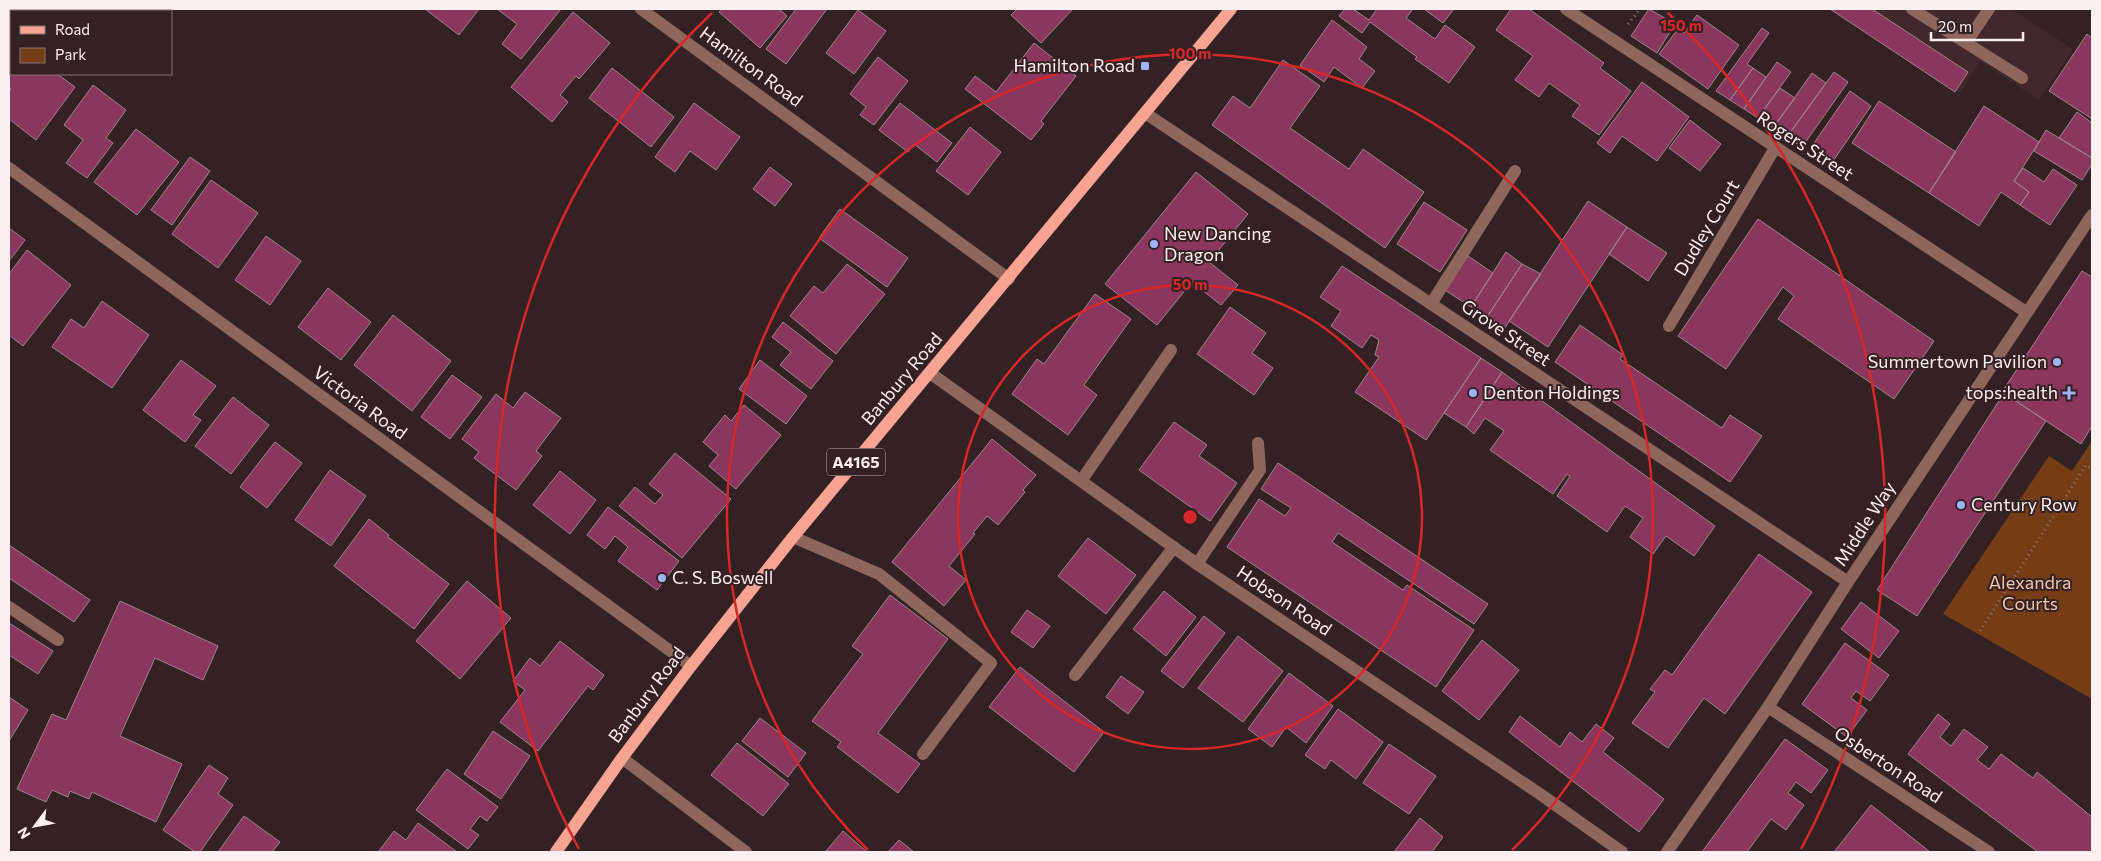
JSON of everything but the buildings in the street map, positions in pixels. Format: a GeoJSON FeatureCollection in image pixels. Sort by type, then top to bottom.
{"type":"FeatureCollection","features":[{"type":"Feature","properties":{"kind":"main road","name":"Banbury Road"},"geometry":{"type":"LineString","coordinates":[[556,852],[622,758],[691,666],[793,538],[1231,9]]}},
{"type":"Feature","properties":{"kind":"street","name":"Hamilton Road"},"geometry":{"type":"LineString","coordinates":[[641,9],[1009,279]]}},
{"type":"Feature","properties":{"kind":"street","name":"Rogers Street"},"geometry":{"type":"LineString","coordinates":[[1566,9],[2026,312]]}},
{"type":"Feature","properties":{"kind":"street"},"geometry":{"type":"LineString","coordinates":[[1912,9],[2022,78]]}},
{"type":"Feature","properties":{"kind":"street"},"geometry":{"type":"LineString","coordinates":[[1966,43],[1989,9]]}},
{"type":"Feature","properties":{"kind":"street","name":"Grove Street"},"geometry":{"type":"LineString","coordinates":[[1146,113],[1848,582]]}},
{"type":"Feature","properties":{"kind":"street","name":"Dudley Court"},"geometry":{"type":"LineString","coordinates":[[1669,326],[1775,148]]}},
{"type":"Feature","properties":{"kind":"street","name":"Victoria Road"},"geometry":{"type":"LineString","coordinates":[[9,168],[691,666]]}},
{"type":"Feature","properties":{"kind":"street"},"geometry":{"type":"LineString","coordinates":[[1431,304],[1515,171]]}},
{"type":"Feature","properties":{"kind":"street","name":"Middle Way"},"geometry":{"type":"LineString","coordinates":[[1667,852],[1768,706],[2092,214]]}},
{"type":"Feature","properties":{"kind":"street"},"geometry":{"type":"LineString","coordinates":[[1081,480],[1171,350]]}},
{"type":"Feature","properties":{"kind":"street","name":"Hobson Road"},"geometry":{"type":"LineString","coordinates":[[930,373],[1197,564],[1540,794],[1622,852]]}},
{"type":"Feature","properties":{"kind":"street"},"geometry":{"type":"LineString","coordinates":[[1197,564],[1260,470],[1258,443]]}},
{"type":"Feature","properties":{"kind":"street"},"geometry":{"type":"LineString","coordinates":[[793,538],[879,574],[991,663],[923,754]]}},
{"type":"Feature","properties":{"kind":"street"},"geometry":{"type":"LineString","coordinates":[[1076,675],[1174,547]]}},
{"type":"Feature","properties":{"kind":"street"},"geometry":{"type":"LineString","coordinates":[[9,608],[58,640]]}},
{"type":"Feature","properties":{"kind":"street","name":"Osberton Road"},"geometry":{"type":"LineString","coordinates":[[1768,706],[1989,852]]}},
{"type":"Feature","properties":{"kind":"street"},"geometry":{"type":"LineString","coordinates":[[622,758],[746,852]]}},
{"type":"Feature","properties":{"kind":"path"},"geometry":{"type":"LineString","coordinates":[[1980,630],[2086,465],[2092,469]]}},
{"type":"Feature","properties":{"kind":"shaded area"},"geometry":{"type":"Polygon","coordinates":[[[1828,9],[2011,9],[2073,49],[2039,100],[1980,61],[1960,93],[1828,9]]]}},
{"type":"Feature","properties":{"kind":"green space","name":"Alexandra Courts"},"geometry":{"type":"Polygon","coordinates":[[[2092,441],[2092,699],[1943,614],[2049,456],[2072,471],[2092,441]]]}},
{"type":"Feature","properties":{"kind":"place","name":"Hamilton Road"},"geometry":{"type":"Point","coordinates":[1145,66]}},
{"type":"Feature","properties":{"kind":"place","name":"New Dancing Dragon"},"geometry":{"type":"Point","coordinates":[1154,244]}},
{"type":"Feature","properties":{"kind":"place","name":"Summertown Pavilion"},"geometry":{"type":"Point","coordinates":[2057,362]}},
{"type":"Feature","properties":{"kind":"place","name":"Denton Holdings"},"geometry":{"type":"Point","coordinates":[1473,393]}},
{"type":"Feature","properties":{"kind":"place","name":"tops:health"},"geometry":{"type":"Point","coordinates":[2069,393]}},
{"type":"Feature","properties":{"kind":"place","name":"Century Row"},"geometry":{"type":"Point","coordinates":[1961,505]}},
{"type":"Feature","properties":{"kind":"place","name":"C. S. Boswell"},"geometry":{"type":"Point","coordinates":[662,578]}}]}
